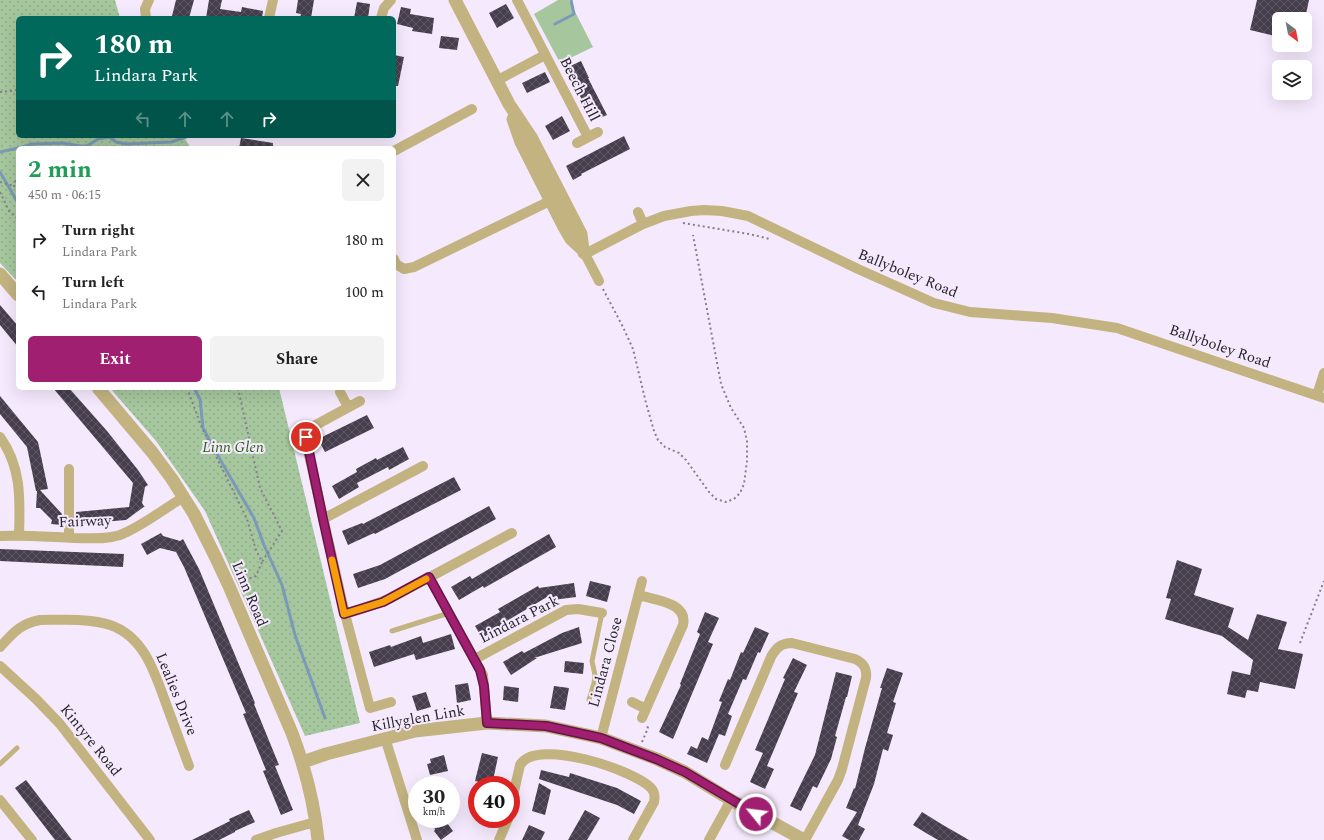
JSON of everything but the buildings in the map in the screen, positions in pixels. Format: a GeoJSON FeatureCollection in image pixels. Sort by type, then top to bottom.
{"type":"FeatureCollection","features":[{"type":"Feature","properties":{"kind":"street"},"geometry":{"type":"LineString","coordinates":[[146,16],[146,9],[149,0]]}},
{"type":"Feature","properties":{"kind":"street"},"geometry":{"type":"LineString","coordinates":[[269,16],[273,0]]}},
{"type":"Feature","properties":{"kind":"street"},"geometry":{"type":"LineString","coordinates":[[381,16],[384,8],[391,0]]}},
{"type":"Feature","properties":{"kind":"street"},"geometry":{"type":"LineString","coordinates":[[455,0],[508,104],[521,142],[556,198],[571,239],[584,252],[599,281]]}},
{"type":"Feature","properties":{"kind":"street","name":"Beech Hill"},"geometry":{"type":"LineString","coordinates":[[517,0],[588,137]]}},
{"type":"Feature","properties":{"kind":"street","name":"Beech Hill"},"geometry":{"type":"LineString","coordinates":[[496,80],[545,55]]}},
{"type":"Feature","properties":{"kind":"street"},"geometry":{"type":"LineString","coordinates":[[396,150],[472,109]]}},
{"type":"Feature","properties":{"kind":"street","name":"Beech Hill"},"geometry":{"type":"LineString","coordinates":[[577,143],[598,132]]}},
{"type":"Feature","properties":{"kind":"street"},"geometry":{"type":"LineString","coordinates":[[396,264],[404,269],[414,267],[556,198]]}},
{"type":"Feature","properties":{"kind":"street","name":"Ballyboley Road"},"geometry":{"type":"LineString","coordinates":[[584,252],[643,224],[664,216],[704,210],[722,211],[748,216],[858,269],[934,303],[970,312],[1052,318],[1117,328],[1321,396]]}},
{"type":"Feature","properties":{"kind":"street"},"geometry":{"type":"LineString","coordinates":[[638,212],[643,224]]}},
{"type":"Feature","properties":{"kind":"street"},"geometry":{"type":"LineString","coordinates":[[0,274],[16,293]]}},
{"type":"Feature","properties":{"kind":"street"},"geometry":{"type":"LineString","coordinates":[[1321,396],[1324,373]]}},
{"type":"Feature","properties":{"kind":"street","name":"Linn Road"},"geometry":{"type":"LineString","coordinates":[[100,390],[152,452],[184,497],[204,533],[229,586],[303,762],[313,802],[318,840]]}},
{"type":"Feature","properties":{"kind":"street"},"geometry":{"type":"LineString","coordinates":[[340,392],[348,407]]}},
{"type":"Feature","properties":{"kind":"street"},"geometry":{"type":"LineString","coordinates":[[360,401],[312,427],[307,434],[306,442],[344,614],[370,708],[391,702]]}},
{"type":"Feature","properties":{"kind":"street"},"geometry":{"type":"LineString","coordinates":[[0,437],[12,457],[20,492],[19,536]]}},
{"type":"Feature","properties":{"kind":"street"},"geometry":{"type":"LineString","coordinates":[[323,519],[423,466]]}},
{"type":"Feature","properties":{"kind":"street"},"geometry":{"type":"LineString","coordinates":[[68,469],[69,538]]}},
{"type":"Feature","properties":{"kind":"street","name":"Fairway"},"geometry":{"type":"LineString","coordinates":[[0,536],[99,539],[120,535],[140,525],[184,497]]}},
{"type":"Feature","properties":{"kind":"street"},"geometry":{"type":"LineString","coordinates":[[344,614],[383,602],[512,532]]}},
{"type":"Feature","properties":{"kind":"street","name":"Lindara Park"},"geometry":{"type":"LineString","coordinates":[[429,577],[483,675],[487,723]]}},
{"type":"Feature","properties":{"kind":"street","name":"Lindara Close"},"geometry":{"type":"LineString","coordinates":[[601,738],[642,581]]}},
{"type":"Feature","properties":{"kind":"street"},"geometry":{"type":"LineString","coordinates":[[632,702],[644,713],[683,625],[684,619],[681,611],[676,606],[639,595]]}},
{"type":"Feature","properties":{"kind":"street","name":"Lindara Park"},"geometry":{"type":"LineString","coordinates":[[474,659],[566,610],[578,609],[602,613]]}},
{"type":"Feature","properties":{"kind":"street","name":"Lealies Drive"},"geometry":{"type":"LineString","coordinates":[[0,647],[21,626],[40,620],[99,622],[122,630],[141,648],[153,668],[189,766]]}},
{"type":"Feature","properties":{"kind":"street"},"geometry":{"type":"LineString","coordinates":[[725,765],[771,657],[779,646],[787,643],[793,644],[855,659],[861,662],[866,670],[866,678],[842,770],[805,840]]}},
{"type":"Feature","properties":{"kind":"street","name":"Kintyre Road"},"geometry":{"type":"LineString","coordinates":[[0,666],[36,699],[60,724],[150,840]]}},
{"type":"Feature","properties":{"kind":"street","name":"Killyglen Link"},"geometry":{"type":"LineString","coordinates":[[303,762],[326,754],[415,731],[487,723],[546,726],[601,738],[656,759],[685,772],[731,800],[805,840]]}},
{"type":"Feature","properties":{"kind":"street"},"geometry":{"type":"LineString","coordinates":[[385,738],[417,840]]}},
{"type":"Feature","properties":{"kind":"street"},"geometry":{"type":"LineString","coordinates":[[518,776],[520,765],[528,758],[554,754],[586,759],[629,775],[649,786],[654,791],[654,802],[633,840]]}},
{"type":"Feature","properties":{"kind":"street"},"geometry":{"type":"LineString","coordinates":[[0,800],[32,840]]}},
{"type":"Feature","properties":{"kind":"street"},"geometry":{"type":"LineString","coordinates":[[710,840],[731,800]]}},
{"type":"Feature","properties":{"kind":"street"},"geometry":{"type":"LineString","coordinates":[[256,840],[308,824],[316,824]]}},
{"type":"Feature","properties":{"kind":"street"},"geometry":{"type":"LineString","coordinates":[[499,840],[504,828]]}},
{"type":"Feature","properties":{"kind":"lane"},"geometry":{"type":"LineString","coordinates":[[392,631],[449,613]]}},
{"type":"Feature","properties":{"kind":"lane"},"geometry":{"type":"LineString","coordinates":[[589,700],[595,675],[592,661],[602,613]]}},
{"type":"Feature","properties":{"kind":"lane"},"geometry":{"type":"LineString","coordinates":[[0,764],[16,748]]}},
{"type":"Feature","properties":{"kind":"path"},"geometry":{"type":"LineString","coordinates":[[0,92],[16,90]]}},
{"type":"Feature","properties":{"kind":"path"},"geometry":{"type":"LineString","coordinates":[[0,182],[13,186],[16,179]]}},
{"type":"Feature","properties":{"kind":"path"},"geometry":{"type":"LineString","coordinates":[[0,192],[9,211],[16,216]]}},
{"type":"Feature","properties":{"kind":"path"},"geometry":{"type":"LineString","coordinates":[[664,216],[671,221],[776,240]]}},
{"type":"Feature","properties":{"kind":"path"},"geometry":{"type":"LineString","coordinates":[[599,281],[633,349],[646,403],[658,440],[665,447],[679,453],[686,460],[709,492],[716,499],[726,502],[734,499],[740,493],[744,484],[747,461],[747,441],[744,428],[729,404],[721,384],[692,235]]}},
{"type":"Feature","properties":{"kind":"path"},"geometry":{"type":"LineString","coordinates":[[188,390],[202,428],[247,519],[256,550],[262,562]]}},
{"type":"Feature","properties":{"kind":"path"},"geometry":{"type":"LineString","coordinates":[[229,586],[256,576],[262,562],[282,531],[260,488],[238,390]]}},
{"type":"Feature","properties":{"kind":"path"},"geometry":{"type":"LineString","coordinates":[[1300,644],[1324,581]]}},
{"type":"Feature","properties":{"kind":"path"},"geometry":{"type":"LineString","coordinates":[[638,752],[648,728],[644,713]]}},
{"type":"Feature","properties":{"kind":"green space"},"geometry":{"type":"Polygon","coordinates":[[[0,0],[115,0],[119,16],[16,16],[16,138],[184,138],[190,146],[16,146],[16,280],[0,263],[0,0]]]}},
{"type":"Feature","properties":{"kind":"green space"},"geometry":{"type":"Polygon","coordinates":[[[558,0],[569,0],[593,47],[560,63],[534,14],[558,0]]]}},
{"type":"Feature","properties":{"kind":"green space","name":"Linn Glen"},"geometry":{"type":"Polygon","coordinates":[[[112,390],[279,390],[360,723],[305,736],[205,511],[156,441],[112,390]]]}},
{"type":"Feature","properties":{"kind":"waterway"},"geometry":{"type":"LineString","coordinates":[[555,24],[574,14],[571,0]]}},
{"type":"Feature","properties":{"kind":"waterway"},"geometry":{"type":"LineString","coordinates":[[87,146],[98,139],[104,138]]}},
{"type":"Feature","properties":{"kind":"waterway"},"geometry":{"type":"LineString","coordinates":[[110,138],[116,142],[126,144],[171,142],[183,138]]}},
{"type":"Feature","properties":{"kind":"waterway"},"geometry":{"type":"LineString","coordinates":[[26,146],[32,144],[62,143],[80,146]]}},
{"type":"Feature","properties":{"kind":"waterway"},"geometry":{"type":"LineString","coordinates":[[80,146],[87,146]]}},
{"type":"Feature","properties":{"kind":"waterway"},"geometry":{"type":"LineString","coordinates":[[0,152],[16,148]]}},
{"type":"Feature","properties":{"kind":"waterway"},"geometry":{"type":"LineString","coordinates":[[0,172],[16,200]]}},
{"type":"Feature","properties":{"kind":"waterway"},"geometry":{"type":"LineString","coordinates":[[195,390],[200,399],[203,428],[254,518],[282,585],[295,635],[325,718]]}},
{"type":"Feature","properties":{"kind":"slow traffic"},"geometry":{"type":"LineString","coordinates":[[332,560],[344,614],[383,602],[426,579]]}},
{"type":"Feature","properties":{"kind":"route"},"geometry":{"type":"LineString","coordinates":[[306,437],[344,614],[383,602],[429,577],[483,675],[487,723],[546,726],[601,738],[685,772],[756,814]]}}]}
